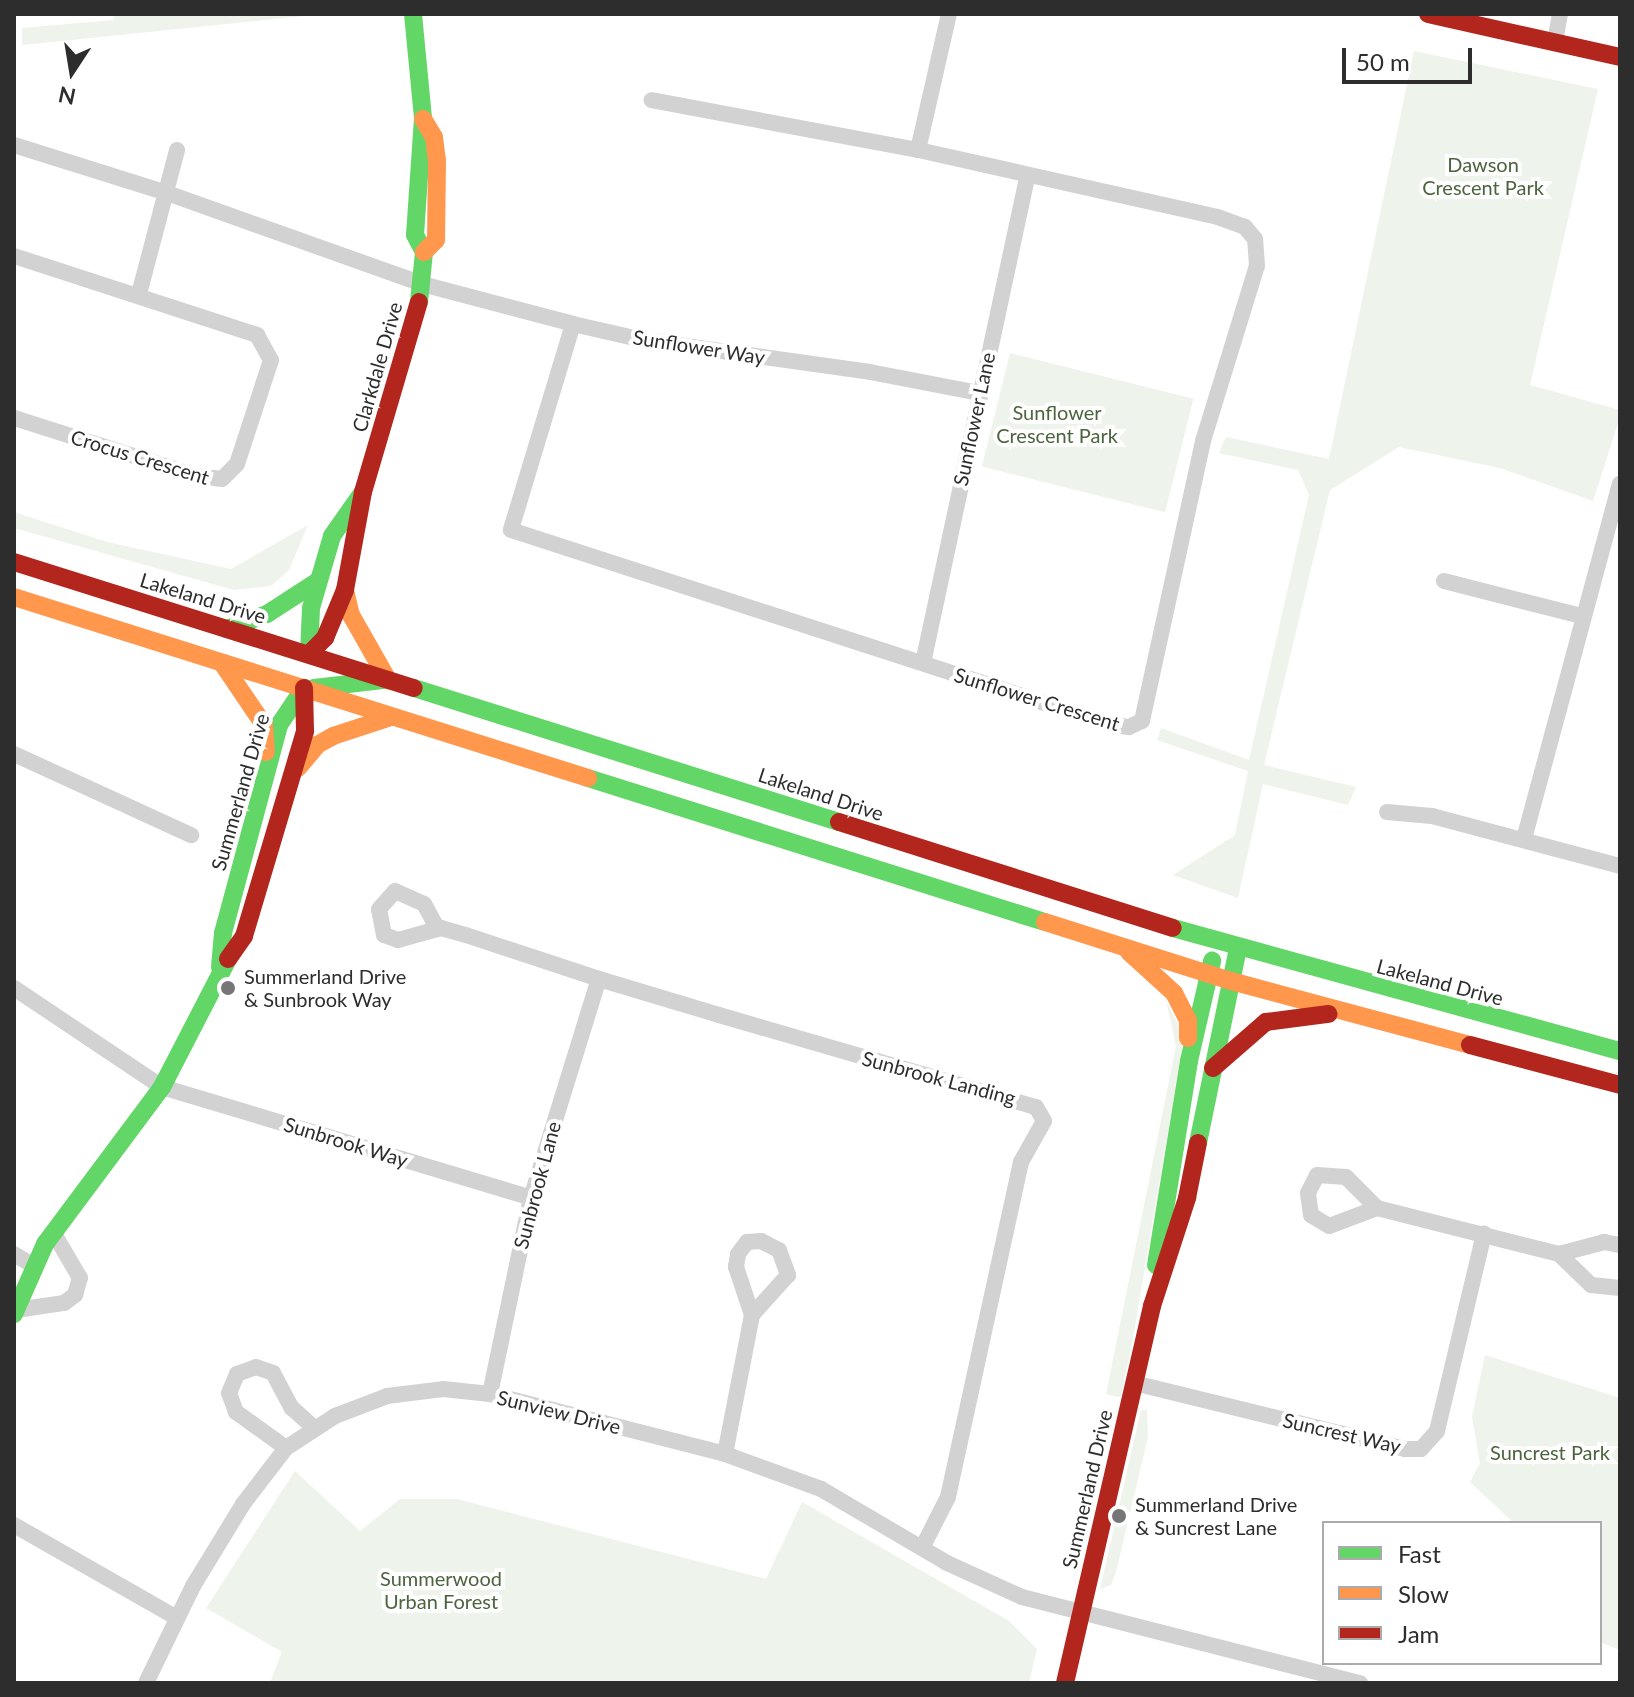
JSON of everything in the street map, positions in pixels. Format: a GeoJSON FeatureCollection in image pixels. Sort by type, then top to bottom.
{"type":"FeatureCollection","features":[{"type":"Feature","properties":{"kind":"main road","name":"Clarkdale Drive"},"geometry":{"type":"LineString","coordinates":[[309,654],[325,638],[345,590],[363,492],[414,327],[422,284],[424,252],[415,235],[423,118],[413,14]]}},
{"type":"Feature","properties":{"kind":"main road"},"geometry":{"type":"LineString","coordinates":[[1428,14],[1620,57]]}},
{"type":"Feature","properties":{"kind":"main road","name":"Clarkdale Drive"},"geometry":{"type":"LineString","coordinates":[[309,654],[307,632],[332,536],[363,492]]}},
{"type":"Feature","properties":{"kind":"main road","name":"Lakeland Drive"},"geometry":{"type":"LineString","coordinates":[[14,562],[1238,948],[1620,1051]]}},
{"type":"Feature","properties":{"kind":"main road"},"geometry":{"type":"LineString","coordinates":[[227,629],[267,614],[318,581]]}},
{"type":"Feature","properties":{"kind":"main road"},"geometry":{"type":"LineString","coordinates":[[304,688],[388,680],[351,615],[345,590]]}},
{"type":"Feature","properties":{"kind":"main road"},"geometry":{"type":"LineString","coordinates":[[14,597],[1231,981],[1620,1085]]}},
{"type":"Feature","properties":{"kind":"main road"},"geometry":{"type":"LineString","coordinates":[[227,629],[280,658],[304,688]]}},
{"type":"Feature","properties":{"kind":"main road"},"geometry":{"type":"LineString","coordinates":[[222,663],[309,654],[338,686],[391,717]]}},
{"type":"Feature","properties":{"kind":"main road"},"geometry":{"type":"LineString","coordinates":[[222,663],[264,725],[267,768]]}},
{"type":"Feature","properties":{"kind":"main road","name":"Summerland Drive"},"geometry":{"type":"LineString","coordinates":[[219,972],[223,933],[279,725],[304,688]]}},
{"type":"Feature","properties":{"kind":"main road","name":"Summerland Drive"},"geometry":{"type":"LineString","coordinates":[[15,1312],[34,1266],[53,1232],[162,1087],[219,972],[244,936],[305,731],[304,688]]}},
{"type":"Feature","properties":{"kind":"main road"},"geometry":{"type":"LineString","coordinates":[[292,775],[317,745],[344,730],[391,717]]}},
{"type":"Feature","properties":{"kind":"main road","name":"Summerland Drive"},"geometry":{"type":"LineString","coordinates":[[1152,1306],[1161,1215],[1189,1061],[1216,941]]}},
{"type":"Feature","properties":{"kind":"main road"},"geometry":{"type":"LineString","coordinates":[[1118,945],[1160,977],[1183,1007],[1189,1061]]}},
{"type":"Feature","properties":{"kind":"main road","name":"Summerland Drive"},"geometry":{"type":"LineString","coordinates":[[1065,1683],[1152,1306],[1187,1198],[1238,948]]}},
{"type":"Feature","properties":{"kind":"main road"},"geometry":{"type":"LineString","coordinates":[[1212,1069],[1266,1022],[1347,1013]]}},
{"type":"Feature","properties":{"kind":"street"},"geometry":{"type":"LineString","coordinates":[[941,42],[943,14]]}},
{"type":"Feature","properties":{"kind":"street"},"geometry":{"type":"LineString","coordinates":[[918,150],[949,14]]}},
{"type":"Feature","properties":{"kind":"street"},"geometry":{"type":"LineString","coordinates":[[1555,42],[1560,14]]}},
{"type":"Feature","properties":{"kind":"street","name":"Sunflower Crescent"},"geometry":{"type":"LineString","coordinates":[[573,324],[511,530],[1109,724],[1129,727],[1142,721],[1212,406],[1257,266],[1255,239],[1245,227],[1028,175],[918,150],[652,100]]}},
{"type":"Feature","properties":{"kind":"street"},"geometry":{"type":"LineString","coordinates":[[14,145],[167,193],[422,284]]}},
{"type":"Feature","properties":{"kind":"street"},"geometry":{"type":"LineString","coordinates":[[139,294],[177,150]]}},
{"type":"Feature","properties":{"kind":"street","name":"Sunflower Lane"},"geometry":{"type":"LineString","coordinates":[[923,663],[1028,175]]}},
{"type":"Feature","properties":{"kind":"street","name":"Crocus Crescent"},"geometry":{"type":"LineString","coordinates":[[14,256],[139,294],[257,335],[270,353],[232,473],[212,481],[14,418]]}},
{"type":"Feature","properties":{"kind":"street","name":"Sunflower Way"},"geometry":{"type":"LineString","coordinates":[[422,284],[643,340],[870,372],[979,393]]}},
{"type":"Feature","properties":{"kind":"street"},"geometry":{"type":"LineString","coordinates":[[1524,839],[1581,616],[1620,484]]}},
{"type":"Feature","properties":{"kind":"street"},"geometry":{"type":"LineString","coordinates":[[1444,581],[1581,616]]}},
{"type":"Feature","properties":{"kind":"street"},"geometry":{"type":"LineString","coordinates":[[14,754],[191,835]]}},
{"type":"Feature","properties":{"kind":"street"},"geometry":{"type":"LineString","coordinates":[[1387,812],[1432,816],[1620,866]]}},
{"type":"Feature","properties":{"kind":"street","name":"Sunbrook Landing"},"geometry":{"type":"LineString","coordinates":[[441,928],[599,979],[1036,1107],[1044,1121],[1021,1162],[948,1497],[922,1548]]}},
{"type":"Feature","properties":{"kind":"street","name":"Sunbrook Lane"},"geometry":{"type":"LineString","coordinates":[[490,1394],[531,1198],[599,979]]}},
{"type":"Feature","properties":{"kind":"street","name":"Sunbrook Way"},"geometry":{"type":"LineString","coordinates":[[14,988],[162,1087],[531,1198]]}},
{"type":"Feature","properties":{"kind":"street"},"geometry":{"type":"LineString","coordinates":[[1377,1208],[1559,1254],[1591,1285],[1620,1288]]}},
{"type":"Feature","properties":{"kind":"street","name":"Summerland Drive"},"geometry":{"type":"LineString","coordinates":[[15,1312],[64,1303],[75,1295],[80,1278],[53,1232]]}},
{"type":"Feature","properties":{"kind":"street","name":"Suncrest Way"},"geometry":{"type":"LineString","coordinates":[[1134,1383],[1405,1449],[1421,1449],[1437,1431],[1484,1234]]}},
{"type":"Feature","properties":{"kind":"street"},"geometry":{"type":"LineString","coordinates":[[1559,1254],[1604,1242],[1620,1245]]}},
{"type":"Feature","properties":{"kind":"street"},"geometry":{"type":"LineString","coordinates":[[14,1254],[34,1266]]}},
{"type":"Feature","properties":{"kind":"street"},"geometry":{"type":"LineString","coordinates":[[725,1454],[752,1315]]}},
{"type":"Feature","properties":{"kind":"street"},"geometry":{"type":"LineString","coordinates":[[286,1448],[236,1412],[229,1393],[237,1374],[256,1367],[273,1373],[292,1408],[315,1429]]}},
{"type":"Feature","properties":{"kind":"street","name":"Sunview Drive"},"geometry":{"type":"LineString","coordinates":[[146,1683],[177,1618],[243,1504],[286,1448],[315,1429],[387,1396],[443,1389],[490,1394],[725,1454],[821,1489],[922,1548],[1022,1597],[1360,1683]]}},
{"type":"Feature","properties":{"kind":"street"},"geometry":{"type":"LineString","coordinates":[[14,1525],[177,1618]]}},
{"type":"Feature","properties":{"kind":"green space"},"geometry":{"type":"Polygon","coordinates":[[[114,14],[324,14],[22,45],[22,28],[114,20],[114,14]]]}},
{"type":"Feature","properties":{"kind":"green space","name":"Dawson Crescent Park"},"geometry":{"type":"Polygon","coordinates":[[[1414,51],[1598,89],[1530,385],[1620,410],[1620,417],[1593,501],[1500,468],[1399,447],[1330,490],[1264,765],[1356,787],[1348,805],[1263,784],[1238,898],[1173,875],[1235,835],[1248,771],[1157,740],[1161,728],[1249,760],[1309,495],[1298,470],[1219,453],[1226,437],[1329,459],[1414,51]]]}},
{"type":"Feature","properties":{"kind":"green space","name":"Sunflower Crescent Park"},"geometry":{"type":"Polygon","coordinates":[[[1010,353],[1193,399],[1165,512],[982,467],[1010,353]]]}},
{"type":"Feature","properties":{"kind":"green space"},"geometry":{"type":"Polygon","coordinates":[[[14,512],[107,542],[231,569],[308,525],[289,570],[271,586],[234,590],[14,528],[14,512]]]}},
{"type":"Feature","properties":{"kind":"green space"},"geometry":{"type":"Polygon","coordinates":[[[1166,1000],[1184,1036],[1132,1344],[1121,1396],[1117,1397],[1106,1394],[1176,1046],[1166,1000]]]}},
{"type":"Feature","properties":{"kind":"green space","name":"Suncrest Park"},"geometry":{"type":"Polygon","coordinates":[[[1485,1355],[1620,1398],[1620,1650],[1602,1643],[1602,1521],[1512,1521],[1470,1482],[1480,1463],[1472,1417],[1485,1355]]]}},
{"type":"Feature","properties":{"kind":"green space"},"geometry":{"type":"Polygon","coordinates":[[[1141,1410],[1147,1410],[1148,1437],[1116,1572],[1111,1585],[1100,1589],[1141,1410]]]}},
{"type":"Feature","properties":{"kind":"green space","name":"Summerwood Urban Forest"},"geometry":{"type":"Polygon","coordinates":[[[295,1471],[360,1531],[400,1499],[457,1499],[766,1579],[802,1502],[1009,1621],[1037,1649],[1029,1683],[270,1683],[282,1652],[206,1608],[295,1471]]]}},
{"type":"Feature","properties":{"kind":"traffic: fast"},"geometry":{"type":"LineString","coordinates":[[413,14],[423,118],[415,235],[424,252],[419,302]]}},
{"type":"Feature","properties":{"kind":"traffic: fast"},"geometry":{"type":"LineString","coordinates":[[309,654],[311,608],[332,536],[360,496]]}},
{"type":"Feature","properties":{"kind":"traffic: fast"},"geometry":{"type":"LineString","coordinates":[[227,629],[267,614],[318,581]]}},
{"type":"Feature","properties":{"kind":"traffic: fast"},"geometry":{"type":"LineString","coordinates":[[314,688],[383,680]]}},
{"type":"Feature","properties":{"kind":"traffic: fast"},"geometry":{"type":"LineString","coordinates":[[220,967],[223,933],[279,725],[304,688]]}},
{"type":"Feature","properties":{"kind":"traffic: fast"},"geometry":{"type":"LineString","coordinates":[[414,688],[839,822]]}},
{"type":"Feature","properties":{"kind":"traffic: fast"},"geometry":{"type":"LineString","coordinates":[[588,778],[1045,922]]}},
{"type":"Feature","properties":{"kind":"traffic: fast"},"geometry":{"type":"LineString","coordinates":[[1173,928],[1620,1051]]}},
{"type":"Feature","properties":{"kind":"traffic: fast"},"geometry":{"type":"LineString","coordinates":[[1198,1143],[1238,948]]}},
{"type":"Feature","properties":{"kind":"traffic: fast"},"geometry":{"type":"LineString","coordinates":[[14,1314],[45,1244],[162,1087],[228,959]]}},
{"type":"Feature","properties":{"kind":"traffic: fast"},"geometry":{"type":"LineString","coordinates":[[1156,1265],[1189,1061],[1212,961]]}},
{"type":"Feature","properties":{"kind":"traffic: slow"},"geometry":{"type":"LineString","coordinates":[[423,119],[434,137],[437,160],[436,240],[424,252]]}},
{"type":"Feature","properties":{"kind":"traffic: slow"},"geometry":{"type":"LineString","coordinates":[[345,590],[351,615],[388,680]]}},
{"type":"Feature","properties":{"kind":"traffic: slow"},"geometry":{"type":"LineString","coordinates":[[14,597],[588,778]]}},
{"type":"Feature","properties":{"kind":"traffic: slow"},"geometry":{"type":"LineString","coordinates":[[222,663],[264,725],[266,752]]}},
{"type":"Feature","properties":{"kind":"traffic: slow"},"geometry":{"type":"LineString","coordinates":[[298,768],[317,745],[333,736],[391,717]]}},
{"type":"Feature","properties":{"kind":"traffic: slow"},"geometry":{"type":"LineString","coordinates":[[1045,922],[1231,981],[1470,1045]]}},
{"type":"Feature","properties":{"kind":"traffic: slow"},"geometry":{"type":"LineString","coordinates":[[1129,952],[1174,993],[1188,1021],[1188,1038]]}},
{"type":"Feature","properties":{"kind":"traffic: jam"},"geometry":{"type":"LineString","coordinates":[[1428,14],[1620,57]]}},
{"type":"Feature","properties":{"kind":"traffic: jam"},"geometry":{"type":"LineString","coordinates":[[309,654],[325,638],[345,590],[363,492],[419,302]]}},
{"type":"Feature","properties":{"kind":"traffic: jam"},"geometry":{"type":"LineString","coordinates":[[14,562],[414,688]]}},
{"type":"Feature","properties":{"kind":"traffic: jam"},"geometry":{"type":"LineString","coordinates":[[228,959],[244,936],[305,731],[304,688]]}},
{"type":"Feature","properties":{"kind":"traffic: jam"},"geometry":{"type":"LineString","coordinates":[[839,822],[1173,928]]}},
{"type":"Feature","properties":{"kind":"traffic: jam"},"geometry":{"type":"LineString","coordinates":[[1213,1068],[1266,1022],[1328,1014]]}},
{"type":"Feature","properties":{"kind":"traffic: jam"},"geometry":{"type":"LineString","coordinates":[[1470,1045],[1620,1085]]}},
{"type":"Feature","properties":{"kind":"traffic: jam"},"geometry":{"type":"LineString","coordinates":[[1065,1683],[1152,1306],[1187,1198],[1198,1143]]}},
{"type":"Feature","properties":{"kind":"place","name":"Summerland Drive & Sunbrook Way"},"geometry":{"type":"Point","coordinates":[228,988]}},
{"type":"Feature","properties":{"kind":"place","name":"Summerland Drive & Suncrest Lane"},"geometry":{"type":"Point","coordinates":[1119,1516]}}]}
